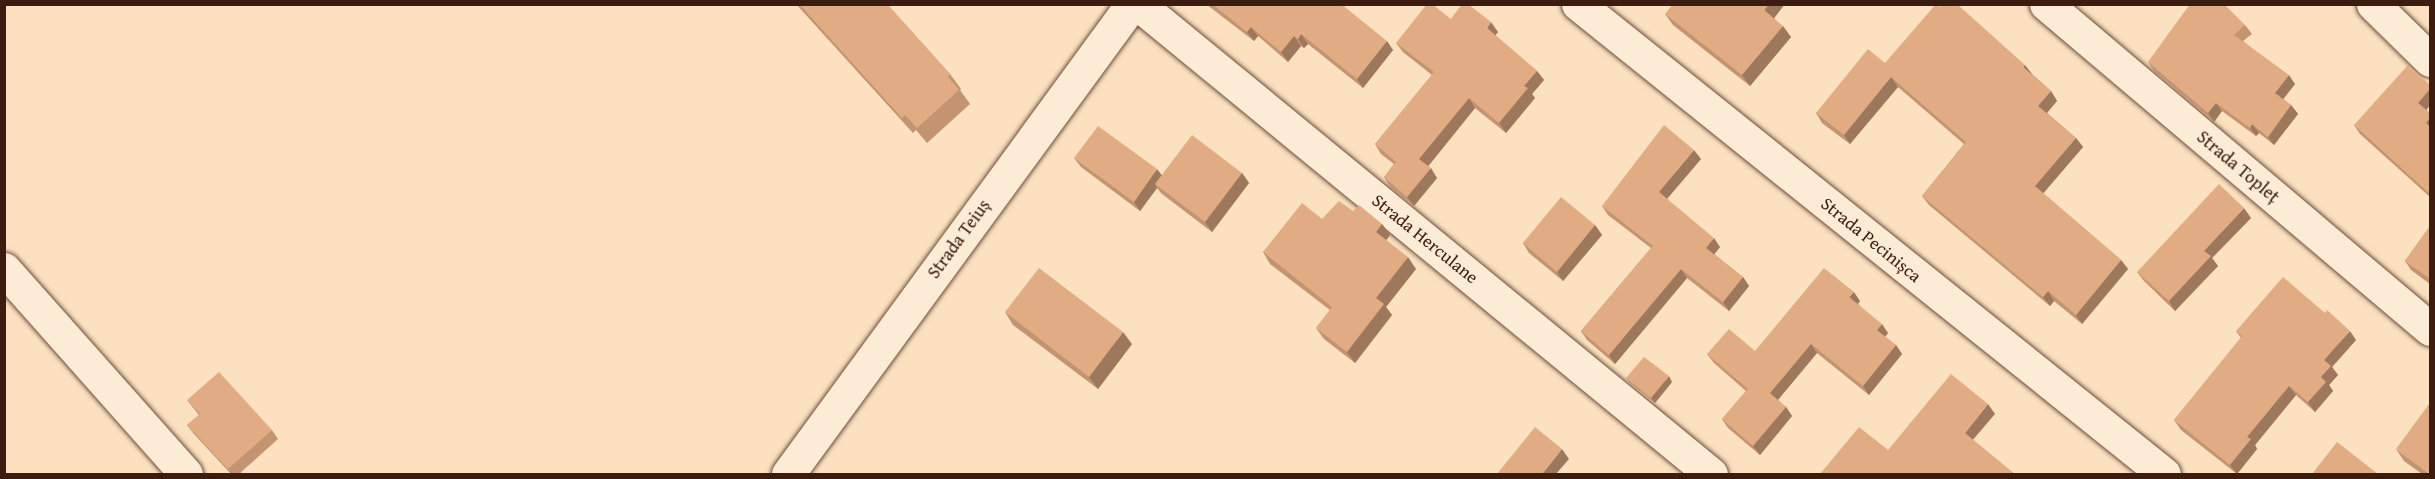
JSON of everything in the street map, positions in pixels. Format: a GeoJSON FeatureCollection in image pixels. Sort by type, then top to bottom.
{"type":"FeatureCollection","features":[{"type":"Feature","properties":{"kind":"street","name":"Strada Teiuș"},"geometry":{"type":"LineString","coordinates":[[788,474],[1132,4]]}},
{"type":"Feature","properties":{"kind":"street","name":"Strada Herculane"},"geometry":{"type":"LineString","coordinates":[[1138,4],[1711,474]]}},
{"type":"Feature","properties":{"kind":"street","name":"Strada Pecinișca"},"geometry":{"type":"LineString","coordinates":[[1578,4],[2164,474]]}},
{"type":"Feature","properties":{"kind":"street","name":"Strada Topleț"},"geometry":{"type":"LineString","coordinates":[[2046,4],[2430,329]]}},
{"type":"Feature","properties":{"kind":"street"},"geometry":{"type":"LineString","coordinates":[[2373,4],[2430,60]]}},
{"type":"Feature","properties":{"kind":"street"},"geometry":{"type":"LineString","coordinates":[[4,269],[186,474]]}},
{"type":"Feature","properties":{"kind":"building"},"geometry":{"type":"Polygon","coordinates":[[[799,4],[887,4],[950,74],[948,77],[959,90],[917,128],[905,115],[902,118],[799,4]]]}},
{"type":"Feature","properties":{"kind":"building"},"geometry":{"type":"Polygon","coordinates":[[[1212,4],[1341,4],[1387,41],[1357,79],[1301,34],[1298,39],[1294,36],[1281,52],[1251,27],[1247,32],[1212,4]]]}},
{"type":"Feature","properties":{"kind":"building"},"geometry":{"type":"Polygon","coordinates":[[[1427,4],[1432,4],[1451,19],[1462,4],[1468,4],[1491,22],[1487,28],[1537,71],[1524,86],[1528,88],[1499,123],[1469,98],[1419,159],[1431,168],[1407,197],[1384,177],[1396,162],[1375,144],[1434,72],[1396,43],[1427,4]]]}},
{"type":"Feature","properties":{"kind":"building"},"geometry":{"type":"Polygon","coordinates":[[[1673,4],[1769,4],[1764,10],[1783,26],[1742,75],[1665,14],[1673,4]]]}},
{"type":"Feature","properties":{"kind":"building"},"geometry":{"type":"Polygon","coordinates":[[[1936,4],[1940,7],[1943,4],[1957,4],[2025,65],[2023,67],[2051,91],[2038,106],[2076,138],[2035,186],[2121,260],[2076,315],[2048,291],[2043,297],[1922,196],[1966,142],[1891,77],[1844,135],[1816,113],[1868,49],[1885,63],[1936,4]]]}},
{"type":"Feature","properties":{"kind":"building"},"geometry":{"type":"Polygon","coordinates":[[[2190,4],[2224,4],[2245,25],[2234,35],[2289,75],[2275,93],[2291,105],[2268,137],[2252,124],[2250,128],[2216,103],[2208,113],[2148,62],[2190,4]]]}},
{"type":"Feature","properties":{"kind":"building"},"geometry":{"type":"Polygon","coordinates":[[[2408,65],[2430,85],[2430,89],[2418,103],[2430,113],[2430,118],[2426,123],[2430,127],[2430,194],[2354,125],[2408,65]]]}},
{"type":"Feature","properties":{"kind":"building"},"geometry":{"type":"Polygon","coordinates":[[[1664,125],[1694,150],[1659,192],[1714,238],[1706,248],[1743,277],[1723,302],[1681,269],[1609,355],[1581,331],[1653,246],[1602,206],[1664,125]]]}},
{"type":"Feature","properties":{"kind":"building"},"geometry":{"type":"Polygon","coordinates":[[[1098,126],[1157,169],[1134,202],[1074,158],[1098,126]]]}},
{"type":"Feature","properties":{"kind":"building"},"geometry":{"type":"Polygon","coordinates":[[[1192,135],[1242,173],[1205,222],[1155,184],[1192,135]]]}},
{"type":"Feature","properties":{"kind":"building"},"geometry":{"type":"Polygon","coordinates":[[[2219,184],[2244,208],[2204,251],[2211,256],[2169,301],[2137,272],[2219,184]]]}},
{"type":"Feature","properties":{"kind":"building"},"geometry":{"type":"Polygon","coordinates":[[[1561,197],[1595,225],[1557,272],[1523,243],[1561,197]]]}},
{"type":"Feature","properties":{"kind":"building"},"geometry":{"type":"Polygon","coordinates":[[[1339,201],[1353,211],[1359,205],[1382,224],[1376,232],[1408,257],[1376,298],[1384,304],[1347,352],[1316,328],[1332,307],[1263,252],[1302,203],[1322,219],[1339,201]]]}},
{"type":"Feature","properties":{"kind":"building"},"geometry":{"type":"Polygon","coordinates":[[[2430,226],[2430,279],[2405,261],[2430,226]]]}},
{"type":"Feature","properties":{"kind":"building"},"geometry":{"type":"Polygon","coordinates":[[[1039,268],[1123,332],[1089,377],[1005,312],[1039,268]]]}},
{"type":"Feature","properties":{"kind":"building"},"geometry":{"type":"Polygon","coordinates":[[[1824,268],[1854,292],[1849,297],[1882,324],[1877,330],[1896,345],[1863,386],[1811,344],[1770,393],[1786,407],[1753,446],[1722,419],[1748,389],[1707,354],[1729,329],[1755,351],[1824,268]]]}},
{"type":"Feature","properties":{"kind":"building"},"geometry":{"type":"Polygon","coordinates":[[[2283,277],[2325,313],[2327,310],[2350,331],[2324,360],[2331,366],[2321,377],[2326,382],[2308,402],[2289,386],[2247,437],[2251,439],[2230,465],[2174,420],[2242,336],[2236,331],[2283,277]]]}},
{"type":"Feature","properties":{"kind":"building"},"geometry":{"type":"Polygon","coordinates":[[[1644,357],[1669,376],[1651,398],[1626,378],[1644,357]]]}},
{"type":"Feature","properties":{"kind":"building"},"geometry":{"type":"Polygon","coordinates":[[[219,372],[272,430],[228,469],[187,425],[200,414],[187,400],[219,372]]]}},
{"type":"Feature","properties":{"kind":"building"},"geometry":{"type":"Polygon","coordinates":[[[1951,374],[1988,404],[1965,433],[2015,474],[1820,474],[1859,427],[1888,450],[1951,374]]]}},
{"type":"Feature","properties":{"kind":"building"},"geometry":{"type":"Polygon","coordinates":[[[2430,405],[2430,474],[2396,449],[2430,405]]]}},
{"type":"Feature","properties":{"kind":"building"},"geometry":{"type":"Polygon","coordinates":[[[1535,427],[1562,449],[1542,474],[1497,474],[1535,427]]]}},
{"type":"Feature","properties":{"kind":"building"},"geometry":{"type":"Polygon","coordinates":[[[2337,442],[2378,474],[2312,474],[2337,442]]]}}]}
